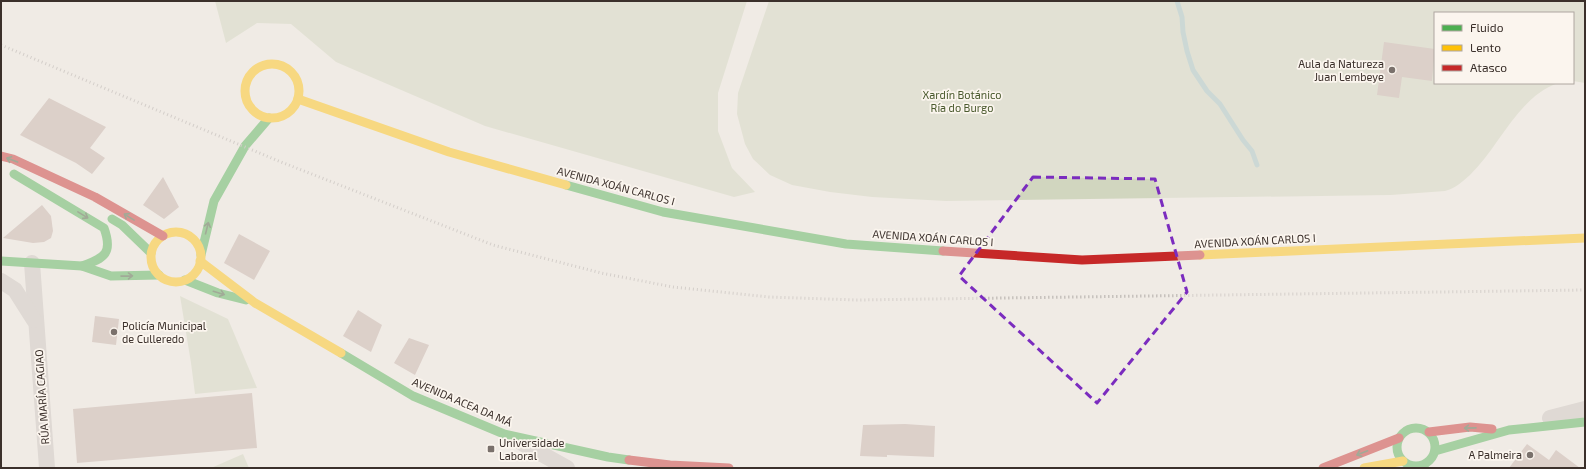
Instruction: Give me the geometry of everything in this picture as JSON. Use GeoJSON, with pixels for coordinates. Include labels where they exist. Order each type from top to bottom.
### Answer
{"type":"FeatureCollection","features":[{"type":"Feature","properties":{"kind":"street"},"geometry":{"type":"LineString","coordinates":[[279,64],[287,68],[293,74],[298,86],[298,99],[294,107],[287,114],[269,118],[249,111],[244,92],[245,84],[248,76],[262,65],[279,64]]}},
{"type":"Feature","properties":{"kind":"street","name":"AVENIDA XOÁN CARLOS I"},"geometry":{"type":"LineString","coordinates":[[298,99],[449,152],[663,212],[846,244],[1082,260],[1585,238]]}},
{"type":"Feature","properties":{"kind":"street"},"geometry":{"type":"LineString","coordinates":[[105,215],[122,225],[149,259],[159,275],[171,281],[185,280],[195,272],[200,258],[214,201],[245,146],[269,118]]}},
{"type":"Feature","properties":{"kind":"street"},"geometry":{"type":"LineString","coordinates":[[245,146],[247,130]]}},
{"type":"Feature","properties":{"kind":"street"},"geometry":{"type":"LineString","coordinates":[[1,156],[13,159],[95,197],[163,236]]}},
{"type":"Feature","properties":{"kind":"street"},"geometry":{"type":"LineString","coordinates":[[82,266],[102,258],[108,252],[109,239],[104,228],[8,170],[85,205]]}},
{"type":"Feature","properties":{"kind":"street"},"geometry":{"type":"LineString","coordinates":[[202,211],[214,201]]}},
{"type":"Feature","properties":{"kind":"street"},"geometry":{"type":"LineString","coordinates":[[149,259],[157,240],[171,232],[182,230],[194,240],[199,247],[200,258]]}},
{"type":"Feature","properties":{"kind":"street","name":"AVENIDA ACEA DA MÁ"},"geometry":{"type":"LineString","coordinates":[[200,258],[255,303],[413,396],[504,434],[606,463],[729,468]]}},
{"type":"Feature","properties":{"kind":"street"},"geometry":{"type":"LineString","coordinates":[[1,261],[82,266],[111,276],[159,275]]}},
{"type":"Feature","properties":{"kind":"street","name":"RÚA MARÍA CAGIAO"},"geometry":{"type":"LineString","coordinates":[[32,263],[47,468]]}},
{"type":"Feature","properties":{"kind":"street"},"geometry":{"type":"LineString","coordinates":[[96,270],[112,267]]}},
{"type":"Feature","properties":{"kind":"street","name":"AVENIDA ACEA DA MÁ"},"geometry":{"type":"LineString","coordinates":[[185,280],[218,293],[255,303]]}},
{"type":"Feature","properties":{"kind":"street","name":"RÚA MARÍA CAGIAO"},"geometry":{"type":"LineString","coordinates":[[1,281],[15,290],[23,300],[36,325]]}},
{"type":"Feature","properties":{"kind":"street"},"geometry":{"type":"LineString","coordinates":[[1399,438],[1397,450],[1402,461],[1412,467],[1422,465],[1509,430],[1585,409]]}},
{"type":"Feature","properties":{"kind":"street"},"geometry":{"type":"LineString","coordinates":[[1323,468],[1399,438],[1402,434],[1412,428],[1418,428],[1429,432],[1470,427],[1509,430],[1585,422]]}},
{"type":"Feature","properties":{"kind":"street"},"geometry":{"type":"LineString","coordinates":[[1429,432],[1435,441],[1433,460]]}},
{"type":"Feature","properties":{"kind":"street"},"geometry":{"type":"LineString","coordinates":[[504,434],[567,468]]}},
{"type":"Feature","properties":{"kind":"street"},"geometry":{"type":"LineString","coordinates":[[1364,468],[1402,461]]}},
{"type":"Feature","properties":{"kind":"highlighted area"},"geometry":{"type":"Polygon","coordinates":[[[1033,177],[1155,179],[1187,292],[1097,403],[959,276],[1033,177]]]}},
{"type":"Feature","properties":{"kind":"green space"},"geometry":{"type":"Polygon","coordinates":[[[215,1],[747,1],[718,93],[718,131],[732,168],[755,192],[734,197],[485,126],[336,62],[291,24],[257,23],[226,43],[215,1]]]}},
{"type":"Feature","properties":{"kind":"green space","name":"Xardín Botánico Ría do Burgo"},"geometry":{"type":"Polygon","coordinates":[[[769,1],[1585,1],[1585,83],[1574,81],[1574,12],[1434,12],[1434,84],[1556,84],[1544,90],[1532,99],[1510,123],[1481,163],[1470,175],[1456,186],[1445,191],[1391,195],[946,201],[872,197],[830,192],[792,185],[770,175],[753,159],[745,144],[737,114],[738,93],[769,1]]]}},
{"type":"Feature","properties":{"kind":"green space"},"geometry":{"type":"Polygon","coordinates":[[[180,296],[228,319],[257,388],[195,394],[180,296]]]}},
{"type":"Feature","properties":{"kind":"green space"},"geometry":{"type":"Polygon","coordinates":[[[243,454],[249,468],[211,468],[243,454]]]}},
{"type":"Feature","properties":{"kind":"building"},"geometry":{"type":"Polygon","coordinates":[[[1384,42],[1434,49],[1432,81],[1402,77],[1399,98],[1377,95],[1384,42]]]}},
{"type":"Feature","properties":{"kind":"building"},"geometry":{"type":"Polygon","coordinates":[[[49,98],[106,127],[90,148],[105,158],[92,174],[76,163],[20,135],[49,98]]]}},
{"type":"Feature","properties":{"kind":"building"},"geometry":{"type":"Polygon","coordinates":[[[163,177],[179,207],[164,219],[143,205],[163,177]]]}},
{"type":"Feature","properties":{"kind":"building"},"geometry":{"type":"Polygon","coordinates":[[[42,205],[51,216],[53,231],[51,238],[44,242],[33,243],[3,238],[42,205]]]}},
{"type":"Feature","properties":{"kind":"building"},"geometry":{"type":"Polygon","coordinates":[[[239,234],[270,251],[254,280],[224,263],[239,234]]]}},
{"type":"Feature","properties":{"kind":"building"},"geometry":{"type":"Polygon","coordinates":[[[358,310],[382,325],[371,352],[343,336],[358,310]]]}},
{"type":"Feature","properties":{"kind":"building"},"geometry":{"type":"Polygon","coordinates":[[[95,316],[119,319],[116,345],[92,342],[95,316]]]}},
{"type":"Feature","properties":{"kind":"building"},"geometry":{"type":"Polygon","coordinates":[[[409,338],[429,345],[415,375],[394,363],[409,338]]]}},
{"type":"Feature","properties":{"kind":"building"},"geometry":{"type":"Polygon","coordinates":[[[252,393],[257,448],[77,463],[73,409],[252,393]]]}},
{"type":"Feature","properties":{"kind":"building"},"geometry":{"type":"Polygon","coordinates":[[[905,424],[935,426],[934,457],[887,455],[887,457],[860,456],[863,425],[905,424]]]}},
{"type":"Feature","properties":{"kind":"building","name":"A Palmeira"},"geometry":{"type":"Polygon","coordinates":[[[1527,444],[1549,460],[1556,450],[1580,468],[1509,468],[1527,444]]]}},
{"type":"Feature","properties":{"kind":"waterway"},"geometry":{"type":"LineString","coordinates":[[1177,1],[1182,17],[1187,51],[1193,70],[1207,91],[1220,104],[1243,140],[1252,151],[1257,165]]}},
{"type":"Feature","properties":{"kind":"railway"},"geometry":{"type":"LineString","coordinates":[[1,45],[281,162],[493,245],[601,273],[673,287],[769,297],[857,300],[1585,290]]}},
{"type":"Feature","properties":{"kind":"traffic: fast"},"geometry":{"type":"LineString","coordinates":[[201,255],[214,201],[245,146],[269,118]]}},
{"type":"Feature","properties":{"kind":"traffic: fast"},"geometry":{"type":"LineString","coordinates":[[14,174],[104,228],[108,243],[105,253],[96,260],[82,266]]}},
{"type":"Feature","properties":{"kind":"traffic: fast"},"geometry":{"type":"LineString","coordinates":[[566,185],[663,212],[846,244],[943,251]]}},
{"type":"Feature","properties":{"kind":"traffic: fast"},"geometry":{"type":"LineString","coordinates":[[112,219],[122,225],[151,253]]}},
{"type":"Feature","properties":{"kind":"traffic: fast"},"geometry":{"type":"LineString","coordinates":[[1,261],[82,266],[111,276],[159,275]]}},
{"type":"Feature","properties":{"kind":"traffic: fast"},"geometry":{"type":"LineString","coordinates":[[185,280],[218,293],[246,300]]}},
{"type":"Feature","properties":{"kind":"traffic: fast"},"geometry":{"type":"LineString","coordinates":[[341,353],[413,396],[504,434],[608,457],[629,460]]}},
{"type":"Feature","properties":{"kind":"traffic: fast"},"geometry":{"type":"LineString","coordinates":[[1435,451],[1509,430],[1585,422]]}},
{"type":"Feature","properties":{"kind":"traffic: fast"},"geometry":{"type":"LineString","coordinates":[[1412,428],[1420,428],[1430,433],[1434,440],[1435,447],[1434,454],[1430,461],[1420,466],[1412,466],[1402,461],[1400,458],[1397,451],[1397,443],[1402,433],[1405,431],[1412,428]]}},
{"type":"Feature","properties":{"kind":"traffic: slow"},"geometry":{"type":"LineString","coordinates":[[267,64],[277,64],[287,68],[295,76],[299,86],[299,91],[299,96],[295,106],[287,114],[277,118],[267,118],[257,114],[249,106],[245,96],[245,86],[249,76],[257,68],[267,64]]}},
{"type":"Feature","properties":{"kind":"traffic: slow"},"geometry":{"type":"LineString","coordinates":[[298,99],[449,152],[566,185]]}},
{"type":"Feature","properties":{"kind":"traffic: slow"},"geometry":{"type":"LineString","coordinates":[[176,232],[185,234],[196,243],[201,257],[199,266],[190,277],[176,282],[167,280],[156,271],[151,257],[153,248],[162,237],[176,232]]}},
{"type":"Feature","properties":{"kind":"traffic: slow"},"geometry":{"type":"LineString","coordinates":[[1200,255],[1585,238]]}},
{"type":"Feature","properties":{"kind":"traffic: slow"},"geometry":{"type":"LineString","coordinates":[[200,261],[255,303],[341,353]]}},
{"type":"Feature","properties":{"kind":"traffic: slow"},"geometry":{"type":"LineString","coordinates":[[1364,468],[1403,461]]}},
{"type":"Feature","properties":{"kind":"traffic: jam"},"geometry":{"type":"LineString","coordinates":[[1,156],[13,159],[95,197],[163,236]]}},
{"type":"Feature","properties":{"kind":"traffic: jam"},"geometry":{"type":"LineString","coordinates":[[943,251],[1082,260],[1200,255]]}},
{"type":"Feature","properties":{"kind":"traffic: jam"},"geometry":{"type":"LineString","coordinates":[[1429,432],[1470,427],[1492,429]]}},
{"type":"Feature","properties":{"kind":"traffic: jam"},"geometry":{"type":"LineString","coordinates":[[1323,468],[1399,438]]}},
{"type":"Feature","properties":{"kind":"traffic: jam"},"geometry":{"type":"LineString","coordinates":[[629,460],[670,465],[729,468]]}},
{"type":"Feature","properties":{"kind":"place","name":"Aula da Natureza Juan Lembeye"},"geometry":{"type":"Point","coordinates":[1392,70]}},
{"type":"Feature","properties":{"kind":"place","name":"Policía Municipal de Culleredo"},"geometry":{"type":"Point","coordinates":[114,332]}},
{"type":"Feature","properties":{"kind":"place","name":"Universidade Laboral"},"geometry":{"type":"Point","coordinates":[491,449]}},
{"type":"Feature","properties":{"kind":"place","name":"A Palmeira"},"geometry":{"type":"Point","coordinates":[1530,455]}}]}
